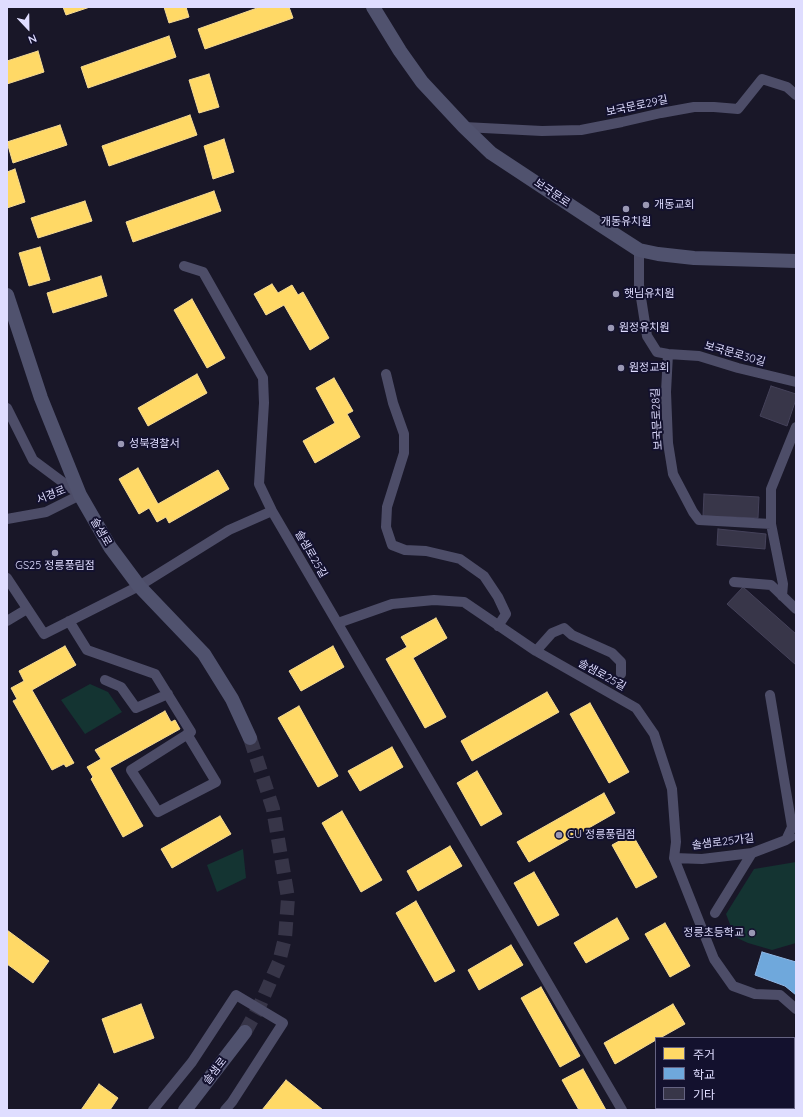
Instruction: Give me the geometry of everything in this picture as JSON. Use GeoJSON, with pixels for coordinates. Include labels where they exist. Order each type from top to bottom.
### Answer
{"type":"FeatureCollection","features":[{"type":"Feature","properties":{"kind":"main road","name":"보국문로"},"geometry":{"type":"LineString","coordinates":[[373,7],[400,51],[422,82],[464,127],[491,153],[639,250],[658,254],[694,258],[796,261]]}},
{"type":"Feature","properties":{"kind":"main road","name":"솔샘로"},"geometry":{"type":"LineString","coordinates":[[7,295],[41,398],[80,495],[110,547],[139,586],[204,654],[232,699],[250,738]]}},
{"type":"Feature","properties":{"kind":"main road","name":"솔샘로"},"geometry":{"type":"LineString","coordinates":[[184,1110],[245,1032]]}},
{"type":"Feature","properties":{"kind":"street","name":"보국문로29길"},"geometry":{"type":"LineString","coordinates":[[464,127],[542,131],[581,130],[694,107],[738,109],[762,79],[787,87],[796,96]]}},
{"type":"Feature","properties":{"kind":"street"},"geometry":{"type":"LineString","coordinates":[[639,250],[639,285],[647,336],[657,352],[668,354]]}},
{"type":"Feature","properties":{"kind":"street","name":"솔샘로25길"},"geometry":{"type":"LineString","coordinates":[[184,266],[203,272],[263,378],[264,403],[259,484],[272,511],[338,624],[392,604],[434,600],[464,602],[536,651],[636,708],[654,734],[672,789],[676,842],[674,858],[714,959],[733,986],[755,994],[780,994],[796,1009]]}},
{"type":"Feature","properties":{"kind":"street","name":"보국문로30길"},"geometry":{"type":"LineString","coordinates":[[668,354],[699,356],[738,368],[796,382]]}},
{"type":"Feature","properties":{"kind":"street","name":"보국문로28길"},"geometry":{"type":"LineString","coordinates":[[668,354],[666,392],[668,443],[673,474],[693,512],[698,520],[771,524]]}},
{"type":"Feature","properties":{"kind":"street"},"geometry":{"type":"LineString","coordinates":[[386,374],[392,403],[404,434],[404,453],[387,507],[386,527],[392,544],[405,550],[426,551],[460,559],[484,576],[506,614],[498,626]]}},
{"type":"Feature","properties":{"kind":"street"},"geometry":{"type":"LineString","coordinates":[[7,408],[33,460],[80,495]]}},
{"type":"Feature","properties":{"kind":"street"},"geometry":{"type":"LineString","coordinates":[[782,596],[783,584],[771,524],[771,489],[796,427]]}},
{"type":"Feature","properties":{"kind":"street","name":"서경로"},"geometry":{"type":"LineString","coordinates":[[7,519],[46,512],[80,495]]}},
{"type":"Feature","properties":{"kind":"street"},"geometry":{"type":"LineString","coordinates":[[7,578],[44,634],[139,586],[229,530],[272,511]]}},
{"type":"Feature","properties":{"kind":"street"},"geometry":{"type":"LineString","coordinates":[[734,582],[771,585],[796,609]]}},
{"type":"Feature","properties":{"kind":"street"},"geometry":{"type":"LineString","coordinates":[[7,621],[27,609]]}},
{"type":"Feature","properties":{"kind":"street"},"geometry":{"type":"LineString","coordinates":[[69,621],[87,650],[155,674],[191,732],[187,734],[131,770],[158,812],[216,782],[187,734]]}},
{"type":"Feature","properties":{"kind":"street"},"geometry":{"type":"LineString","coordinates":[[338,624],[622,1110]]}},
{"type":"Feature","properties":{"kind":"street"},"geometry":{"type":"LineString","coordinates":[[536,651],[552,633],[564,628],[572,635],[612,653],[621,662],[621,674]]}},
{"type":"Feature","properties":{"kind":"street"},"geometry":{"type":"LineString","coordinates":[[105,680],[121,687],[136,708],[168,694]]}},
{"type":"Feature","properties":{"kind":"street"},"geometry":{"type":"LineString","coordinates":[[770,695],[792,827],[786,840]]}},
{"type":"Feature","properties":{"kind":"street","name":"솔샘로25가길"},"geometry":{"type":"LineString","coordinates":[[674,858],[702,859],[752,852],[786,840],[796,834]]}},
{"type":"Feature","properties":{"kind":"street"},"geometry":{"type":"LineString","coordinates":[[715,913],[752,852]]}},
{"type":"Feature","properties":{"kind":"street"},"geometry":{"type":"LineString","coordinates":[[153,1110],[192,1062],[236,995],[283,1023],[232,1102],[225,1110]]}},
{"type":"Feature","properties":{"kind":"green space"},"geometry":{"type":"Polygon","coordinates":[[[90,684],[108,692],[122,712],[85,734],[61,700],[90,684]]]}},
{"type":"Feature","properties":{"kind":"green space"},"geometry":{"type":"Polygon","coordinates":[[[243,849],[246,878],[217,892],[207,865],[243,849]]]}},
{"type":"Feature","properties":{"kind":"green space"},"geometry":{"type":"Polygon","coordinates":[[[796,862],[796,943],[772,950],[748,943],[735,937],[726,914],[754,869],[796,862]]]}},
{"type":"Feature","properties":{"kind":"building: 주거"},"geometry":{"type":"Polygon","coordinates":[[[63,7],[90,7],[66,15],[63,7]]]}},
{"type":"Feature","properties":{"kind":"building: 주거"},"geometry":{"type":"Polygon","coordinates":[[[164,7],[186,7],[189,17],[169,23],[164,7]]]}},
{"type":"Feature","properties":{"kind":"building: 주거"},"geometry":{"type":"Polygon","coordinates":[[[260,7],[289,7],[293,18],[205,49],[198,29],[260,7]]]}},
{"type":"Feature","properties":{"kind":"building: 주거"},"geometry":{"type":"Polygon","coordinates":[[[169,36],[176,57],[88,88],[81,67],[169,36]]]}},
{"type":"Feature","properties":{"kind":"building: 주거"},"geometry":{"type":"Polygon","coordinates":[[[38,51],[44,72],[7,84],[7,61],[38,51]]]}},
{"type":"Feature","properties":{"kind":"building: 주거"},"geometry":{"type":"Polygon","coordinates":[[[209,74],[219,107],[199,113],[189,80],[209,74]]]}},
{"type":"Feature","properties":{"kind":"building: 주거"},"geometry":{"type":"Polygon","coordinates":[[[190,115],[197,135],[109,166],[102,146],[190,115]]]}},
{"type":"Feature","properties":{"kind":"building: 주거"},"geometry":{"type":"Polygon","coordinates":[[[60,125],[67,145],[13,163],[7,142],[60,125]]]}},
{"type":"Feature","properties":{"kind":"building: 주거"},"geometry":{"type":"Polygon","coordinates":[[[224,139],[234,172],[213,179],[204,146],[224,139]]]}},
{"type":"Feature","properties":{"kind":"building: 주거"},"geometry":{"type":"Polygon","coordinates":[[[15,169],[25,202],[7,208],[7,172],[15,169]]]}},
{"type":"Feature","properties":{"kind":"building: 주거"},"geometry":{"type":"Polygon","coordinates":[[[214,191],[221,211],[133,242],[126,222],[214,191]]]}},
{"type":"Feature","properties":{"kind":"building: 주거"},"geometry":{"type":"Polygon","coordinates":[[[85,201],[92,221],[38,238],[31,218],[85,201]]]}},
{"type":"Feature","properties":{"kind":"building: 주거"},"geometry":{"type":"Polygon","coordinates":[[[40,247],[50,280],[29,286],[19,253],[40,247]]]}},
{"type":"Feature","properties":{"kind":"building: 주거"},"geometry":{"type":"Polygon","coordinates":[[[101,276],[107,296],[53,313],[47,293],[101,276]]]}},
{"type":"Feature","properties":{"kind":"building: 주거"},"geometry":{"type":"Polygon","coordinates":[[[272,284],[278,293],[292,285],[298,295],[303,292],[329,338],[310,350],[284,305],[266,315],[254,294],[272,284]]]}},
{"type":"Feature","properties":{"kind":"building: 주거"},"geometry":{"type":"Polygon","coordinates":[[[192,299],[225,358],[207,368],[174,310],[192,299]]]}},
{"type":"Feature","properties":{"kind":"building: 주거"},"geometry":{"type":"Polygon","coordinates":[[[197,374],[207,393],[148,426],[138,408],[197,374]]]}},
{"type":"Feature","properties":{"kind":"building: 주거"},"geometry":{"type":"Polygon","coordinates":[[[334,378],[353,411],[347,414],[360,437],[315,463],[303,441],[335,423],[316,388],[334,378]]]}},
{"type":"Feature","properties":{"kind":"building: 주거"},"geometry":{"type":"Polygon","coordinates":[[[138,468],[158,504],[218,470],[229,489],[169,523],[166,517],[157,522],[149,508],[139,514],[119,479],[138,468]]]}},
{"type":"Feature","properties":{"kind":"building: 주거"},"geometry":{"type":"Polygon","coordinates":[[[436,618],[447,638],[413,658],[446,717],[425,728],[386,659],[407,647],[401,637],[436,618]]]}},
{"type":"Feature","properties":{"kind":"building: 주거"},"geometry":{"type":"Polygon","coordinates":[[[65,646],[76,665],[32,690],[74,763],[66,767],[64,764],[52,770],[13,701],[17,699],[11,688],[24,681],[19,671],[65,646]]]}},
{"type":"Feature","properties":{"kind":"building: 주거"},"geometry":{"type":"Polygon","coordinates":[[[333,646],[344,667],[301,691],[289,671],[333,646]]]}},
{"type":"Feature","properties":{"kind":"building: 주거"},"geometry":{"type":"Polygon","coordinates":[[[547,692],[559,712],[472,761],[461,741],[547,692]]]}},
{"type":"Feature","properties":{"kind":"building: 주거"},"geometry":{"type":"Polygon","coordinates":[[[590,703],[629,772],[609,783],[570,714],[590,703]]]}},
{"type":"Feature","properties":{"kind":"building: 주거"},"geometry":{"type":"Polygon","coordinates":[[[299,706],[338,776],[318,787],[278,718],[299,706]]]}},
{"type":"Feature","properties":{"kind":"building: 주거"},"geometry":{"type":"Polygon","coordinates":[[[165,711],[171,722],[175,720],[180,729],[110,768],[143,826],[123,837],[91,779],[93,777],[87,767],[101,759],[95,750],[165,711]]]}},
{"type":"Feature","properties":{"kind":"building: 주거"},"geometry":{"type":"Polygon","coordinates":[[[392,747],[403,767],[360,791],[348,771],[392,747]]]}},
{"type":"Feature","properties":{"kind":"building: 주거"},"geometry":{"type":"Polygon","coordinates":[[[477,771],[502,814],[481,826],[457,783],[477,771]]]}},
{"type":"Feature","properties":{"kind":"building: 주거"},"geometry":{"type":"Polygon","coordinates":[[[604,793],[615,813],[529,862],[517,842],[604,793]]]}},
{"type":"Feature","properties":{"kind":"building: 주거"},"geometry":{"type":"Polygon","coordinates":[[[342,811],[382,880],[361,892],[322,823],[342,811]]]}},
{"type":"Feature","properties":{"kind":"building: 주거"},"geometry":{"type":"Polygon","coordinates":[[[220,816],[231,834],[172,868],[161,849],[220,816]]]}},
{"type":"Feature","properties":{"kind":"building: 주거"},"geometry":{"type":"Polygon","coordinates":[[[632,834],[657,877],[636,888],[612,845],[632,834]]]}},
{"type":"Feature","properties":{"kind":"building: 주거"},"geometry":{"type":"Polygon","coordinates":[[[450,846],[462,866],[418,891],[407,871],[450,846]]]}},
{"type":"Feature","properties":{"kind":"building: 주거"},"geometry":{"type":"Polygon","coordinates":[[[534,872],[559,915],[538,926],[514,883],[534,872]]]}},
{"type":"Feature","properties":{"kind":"building: 주거"},"geometry":{"type":"Polygon","coordinates":[[[416,901],[455,971],[435,982],[396,913],[416,901]]]}},
{"type":"Feature","properties":{"kind":"building: 주거"},"geometry":{"type":"Polygon","coordinates":[[[617,918],[629,939],[586,963],[574,943],[617,918]]]}},
{"type":"Feature","properties":{"kind":"building: 주거"},"geometry":{"type":"Polygon","coordinates":[[[665,923],[690,966],[670,977],[645,934],[665,923]]]}},
{"type":"Feature","properties":{"kind":"building: 주거"},"geometry":{"type":"Polygon","coordinates":[[[7,930],[49,961],[33,983],[7,964],[7,930]]]}},
{"type":"Feature","properties":{"kind":"building: 주거"},"geometry":{"type":"Polygon","coordinates":[[[511,945],[523,965],[479,990],[468,970],[511,945]]]}},
{"type":"Feature","properties":{"kind":"building: 주거"},"geometry":{"type":"Polygon","coordinates":[[[541,987],[580,1056],[560,1067],[521,998],[541,987]]]}},
{"type":"Feature","properties":{"kind":"building: 주거"},"geometry":{"type":"Polygon","coordinates":[[[141,1004],[154,1038],[114,1053],[102,1019],[141,1004]]]}},
{"type":"Feature","properties":{"kind":"building: 주거"},"geometry":{"type":"Polygon","coordinates":[[[673,1004],[685,1024],[662,1037],[655,1037],[655,1041],[615,1064],[604,1043],[673,1004]]]}},
{"type":"Feature","properties":{"kind":"building: 주거"},"geometry":{"type":"Polygon","coordinates":[[[583,1069],[606,1110],[579,1110],[562,1080],[583,1069]]]}},
{"type":"Feature","properties":{"kind":"building: 주거"},"geometry":{"type":"Polygon","coordinates":[[[286,1080],[323,1110],[262,1110],[286,1080]]]}},
{"type":"Feature","properties":{"kind":"building: 주거"},"geometry":{"type":"Polygon","coordinates":[[[99,1084],[118,1098],[110,1110],[81,1110],[99,1084]]]}},
{"type":"Feature","properties":{"kind":"building: 주거"},"geometry":{"type":"Polygon","coordinates":[[[716,1109],[717,1110],[673,1110],[716,1109]]]}},
{"type":"Feature","properties":{"kind":"building: 학교"},"geometry":{"type":"Polygon","coordinates":[[[762,952],[796,962],[796,995],[785,986],[755,975],[762,952]]]}},
{"type":"Feature","properties":{"kind":"building: 기타"},"geometry":{"type":"Polygon","coordinates":[[[771,386],[796,394],[796,399],[787,426],[760,416],[771,386]]]}},
{"type":"Feature","properties":{"kind":"building: 기타"},"geometry":{"type":"Polygon","coordinates":[[[704,494],[759,497],[758,518],[703,516],[704,494]]]}},
{"type":"Feature","properties":{"kind":"building: 기타"},"geometry":{"type":"Polygon","coordinates":[[[718,529],[766,534],[765,549],[717,545],[718,529]]]}},
{"type":"Feature","properties":{"kind":"building: 기타"},"geometry":{"type":"Polygon","coordinates":[[[743,587],[796,634],[796,665],[727,604],[743,587]]]}},
{"type":"Feature","properties":{"kind":"tunnel"},"geometry":{"type":"LineString","coordinates":[[245,1032],[259,1007],[279,962],[285,938],[288,898],[273,809],[250,738]]}},
{"type":"Feature","properties":{"kind":"place","name":"개동교회"},"geometry":{"type":"Point","coordinates":[646,205]}},
{"type":"Feature","properties":{"kind":"place","name":"개동유치원"},"geometry":{"type":"Point","coordinates":[626,209]}},
{"type":"Feature","properties":{"kind":"place","name":"햇님유치원"},"geometry":{"type":"Point","coordinates":[616,294]}},
{"type":"Feature","properties":{"kind":"place","name":"원정유치원"},"geometry":{"type":"Point","coordinates":[611,328]}},
{"type":"Feature","properties":{"kind":"place","name":"원정교회"},"geometry":{"type":"Point","coordinates":[621,368]}},
{"type":"Feature","properties":{"kind":"place","name":"성북경찰서"},"geometry":{"type":"Point","coordinates":[121,444]}},
{"type":"Feature","properties":{"kind":"place","name":"GS25 정릉풍림점"},"geometry":{"type":"Point","coordinates":[55,553]}},
{"type":"Feature","properties":{"kind":"place","name":"CU 정릉풍림점"},"geometry":{"type":"Point","coordinates":[559,835]}},
{"type":"Feature","properties":{"kind":"place","name":"정릉초등학교"},"geometry":{"type":"Point","coordinates":[752,933]}}]}
